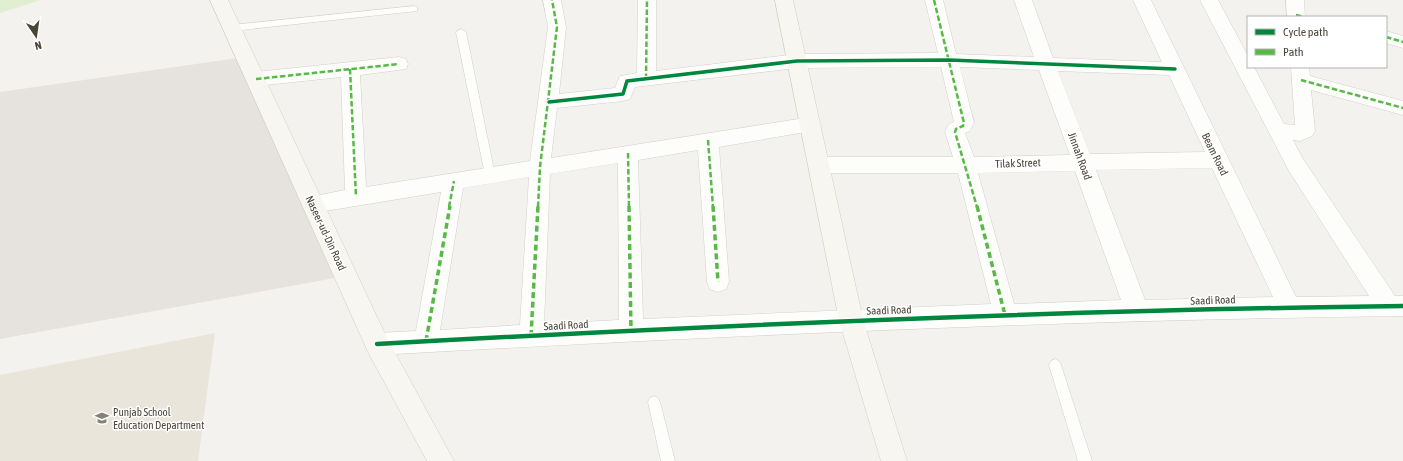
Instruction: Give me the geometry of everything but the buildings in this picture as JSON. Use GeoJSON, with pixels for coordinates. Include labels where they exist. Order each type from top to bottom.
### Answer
{"type":"FeatureCollection","features":[{"type":"Feature","properties":{"kind":"main road","name":"Naseer-ud-Din Road"},"geometry":{"type":"LineString","coordinates":[[219,0],[377,344],[441,461]]}},
{"type":"Feature","properties":{"kind":"main road"},"geometry":{"type":"LineString","coordinates":[[784,0],[850,320],[894,461]]}},
{"type":"Feature","properties":{"kind":"street"},"geometry":{"type":"LineString","coordinates":[[531,336],[540,167],[557,27],[552,0]]}},
{"type":"Feature","properties":{"kind":"street"},"geometry":{"type":"LineString","coordinates":[[646,78],[647,0]]}},
{"type":"Feature","properties":{"kind":"street"},"geometry":{"type":"LineString","coordinates":[[934,0],[964,123],[963,126],[956,129],[956,132],[1005,315]]}},
{"type":"Feature","properties":{"kind":"street","name":"Jinnah Road"},"geometry":{"type":"LineString","coordinates":[[1023,0],[1137,311]]}},
{"type":"Feature","properties":{"kind":"street","name":"Beam Road"},"geometry":{"type":"LineString","coordinates":[[1142,0],[1217,160],[1289,307]]}},
{"type":"Feature","properties":{"kind":"street"},"geometry":{"type":"LineString","coordinates":[[1209,0],[1296,165],[1396,306]]}},
{"type":"Feature","properties":{"kind":"street"},"geometry":{"type":"LineString","coordinates":[[1387,37],[1403,42]]}},
{"type":"Feature","properties":{"kind":"street"},"geometry":{"type":"LineString","coordinates":[[548,102],[623,94],[627,81],[797,61],[949,60],[1174,69]]}},
{"type":"Feature","properties":{"kind":"street"},"geometry":{"type":"LineString","coordinates":[[256,79],[399,64]]}},
{"type":"Feature","properties":{"kind":"street"},"geometry":{"type":"LineString","coordinates":[[350,69],[356,197]]}},
{"type":"Feature","properties":{"kind":"street"},"geometry":{"type":"LineString","coordinates":[[1278,131],[1300,133],[1305,131],[1301,74],[1403,108]]}},
{"type":"Feature","properties":{"kind":"street"},"geometry":{"type":"LineString","coordinates":[[313,204],[810,124]]}},
{"type":"Feature","properties":{"kind":"street"},"geometry":{"type":"LineString","coordinates":[[708,140],[718,282]]}},
{"type":"Feature","properties":{"kind":"street"},"geometry":{"type":"LineString","coordinates":[[628,153],[631,331]]}},
{"type":"Feature","properties":{"kind":"street","name":"Tilak Street"},"geometry":{"type":"LineString","coordinates":[[819,165],[966,165],[1217,160]]}},
{"type":"Feature","properties":{"kind":"street"},"geometry":{"type":"LineString","coordinates":[[426,341],[454,181]]}},
{"type":"Feature","properties":{"kind":"street","name":"Saadi Road"},"geometry":{"type":"LineString","coordinates":[[377,344],[850,320],[1289,307],[1396,306]]}},
{"type":"Feature","properties":{"kind":"lane"},"geometry":{"type":"LineString","coordinates":[[232,28],[414,9]]}},
{"type":"Feature","properties":{"kind":"lane"},"geometry":{"type":"LineString","coordinates":[[460,32],[490,175]]}},
{"type":"Feature","properties":{"kind":"lane"},"geometry":{"type":"LineString","coordinates":[[1055,365],[1085,461]]}},
{"type":"Feature","properties":{"kind":"lane"},"geometry":{"type":"LineString","coordinates":[[654,402],[668,461]]}},
{"type":"Feature","properties":{"kind":"shaded area"},"geometry":{"type":"Polygon","coordinates":[[[245,57],[346,276],[0,339],[0,92],[245,57]]]}},
{"type":"Feature","properties":{"kind":"shaded area","name":"Punjab School Education Department"},"geometry":{"type":"Polygon","coordinates":[[[215,333],[198,461],[0,461],[0,375],[215,333]]]}},
{"type":"Feature","properties":{"kind":"green space"},"geometry":{"type":"Polygon","coordinates":[[[0,0],[41,0],[0,13],[0,0]]]}},
{"type":"Feature","properties":{"kind":"marked path"},"geometry":{"type":"LineString","coordinates":[[531,336],[540,167],[557,27],[552,0]]}},
{"type":"Feature","properties":{"kind":"marked path"},"geometry":{"type":"LineString","coordinates":[[646,79],[647,0]]}},
{"type":"Feature","properties":{"kind":"marked path"},"geometry":{"type":"LineString","coordinates":[[934,0],[964,123],[963,126],[956,129],[955,132],[966,165],[1005,315]]}},
{"type":"Feature","properties":{"kind":"marked path"},"geometry":{"type":"LineString","coordinates":[[1296,15],[1300,16]]}},
{"type":"Feature","properties":{"kind":"marked path"},"geometry":{"type":"LineString","coordinates":[[1387,37],[1403,42]]}},
{"type":"Feature","properties":{"kind":"marked path"},"geometry":{"type":"LineString","coordinates":[[256,79],[399,64]]}},
{"type":"Feature","properties":{"kind":"marked path"},"geometry":{"type":"LineString","coordinates":[[350,69],[356,197]]}},
{"type":"Feature","properties":{"kind":"marked path"},"geometry":{"type":"LineString","coordinates":[[1301,80],[1403,108]]}},
{"type":"Feature","properties":{"kind":"marked path"},"geometry":{"type":"LineString","coordinates":[[708,140],[718,282]]}},
{"type":"Feature","properties":{"kind":"marked path"},"geometry":{"type":"LineString","coordinates":[[628,153],[631,331]]}},
{"type":"Feature","properties":{"kind":"marked path"},"geometry":{"type":"LineString","coordinates":[[426,341],[454,181]]}},
{"type":"Feature","properties":{"kind":"cycle path"},"geometry":{"type":"LineString","coordinates":[[549,102],[623,94],[627,81],[797,61],[949,60],[1175,69]]}},
{"type":"Feature","properties":{"kind":"cycle path"},"geometry":{"type":"LineString","coordinates":[[377,344],[762,324],[1018,314],[1275,307],[1403,306]]}},
{"type":"Feature","properties":{"kind":"place","name":"Punjab School Education Department"},"geometry":{"type":"Point","coordinates":[102,418]}}]}
